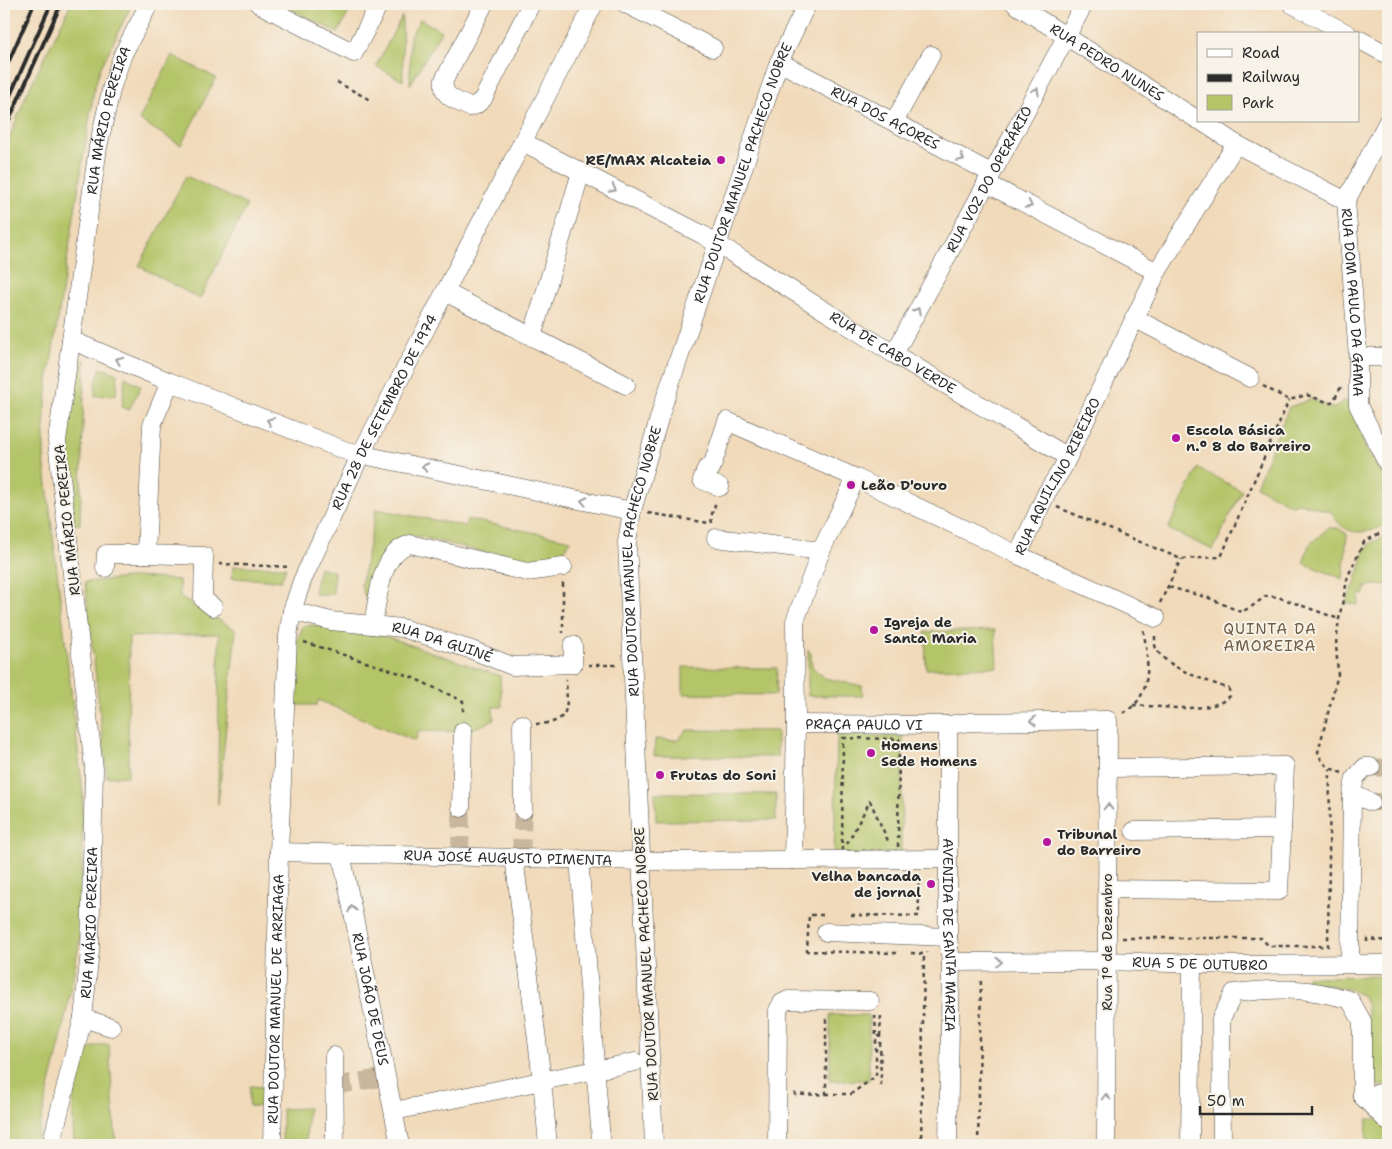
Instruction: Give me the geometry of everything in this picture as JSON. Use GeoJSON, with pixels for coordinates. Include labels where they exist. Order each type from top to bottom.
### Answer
{"type":"FeatureCollection","features":[{"type":"Feature","properties":{"kind":"street","name":"RUA MÁRIO PEREIRA"},"geometry":{"type":"LineString","coordinates":[[112,1027],[83,1018],[90,951],[95,794],[90,717],[57,441],[98,146],[112,86],[122,54],[149,4]]}},
{"type":"Feature","properties":{"kind":"street"},"geometry":{"type":"LineString","coordinates":[[258,4],[354,53],[379,4]]}},
{"type":"Feature","properties":{"kind":"street"},"geometry":{"type":"LineString","coordinates":[[484,4],[444,80],[443,88],[446,94],[469,107],[476,105],[483,99],[531,4]]}},
{"type":"Feature","properties":{"kind":"street","name":"RUA 28 DE SETEMBRO DE 1974"},"geometry":{"type":"LineString","coordinates":[[278,852],[288,636],[292,611],[302,581],[361,454],[594,4]]}},
{"type":"Feature","properties":{"kind":"street"},"geometry":{"type":"LineString","coordinates":[[626,4],[713,48]]}},
{"type":"Feature","properties":{"kind":"street","name":"RUA DOUTOR MANUEL PACHECO NOBRE"},"geometry":{"type":"LineString","coordinates":[[654,1145],[631,665],[627,542],[632,511],[663,405],[779,62],[807,4]]}},
{"type":"Feature","properties":{"kind":"street","name":"RUA PEDRO NUNES"},"geometry":{"type":"LineString","coordinates":[[1015,4],[1197,118]]}},
{"type":"Feature","properties":{"kind":"street","name":"RUA VOZ DO OPERÁRIO"},"geometry":{"type":"LineString","coordinates":[[894,354],[1084,4]]}},
{"type":"Feature","properties":{"kind":"street"},"geometry":{"type":"LineString","coordinates":[[1292,4],[1344,32]]}},
{"type":"Feature","properties":{"kind":"street"},"geometry":{"type":"LineString","coordinates":[[1360,40],[1388,55]]}},
{"type":"Feature","properties":{"kind":"street"},"geometry":{"type":"LineString","coordinates":[[894,122],[931,55]]}},
{"type":"Feature","properties":{"kind":"street","name":"RUA DOS AÇORES"},"geometry":{"type":"LineString","coordinates":[[779,62],[894,122],[988,178],[1157,272]]}},
{"type":"Feature","properties":{"kind":"street","name":"RUA DOM PAULO DA GAMA"},"geometry":{"type":"LineString","coordinates":[[1388,121],[1346,201],[1358,357],[1358,405],[1388,466]]}},
{"type":"Feature","properties":{"kind":"street","name":"RUA PEDRO NUNES"},"geometry":{"type":"LineString","coordinates":[[1203,122],[1236,144],[1346,201]]}},
{"type":"Feature","properties":{"kind":"street","name":"RUA DE CABO VERDE"},"geometry":{"type":"LineString","coordinates":[[523,142],[703,235],[894,354],[1062,454],[1066,460]]}},
{"type":"Feature","properties":{"kind":"street","name":"RUA AQUILINO RIBEIRO"},"geometry":{"type":"LineString","coordinates":[[720,487],[702,480],[706,468],[711,468],[727,421],[856,478],[1018,555],[1157,272],[1236,144]]}},
{"type":"Feature","properties":{"kind":"street"},"geometry":{"type":"LineString","coordinates":[[532,336],[581,172]]}},
{"type":"Feature","properties":{"kind":"street"},"geometry":{"type":"LineString","coordinates":[[445,292],[626,385]]}},
{"type":"Feature","properties":{"kind":"street"},"geometry":{"type":"LineString","coordinates":[[1134,318],[1250,378]]}},
{"type":"Feature","properties":{"kind":"street"},"geometry":{"type":"LineString","coordinates":[[70,340],[170,382],[344,450],[632,511]]}},
{"type":"Feature","properties":{"kind":"street"},"geometry":{"type":"LineString","coordinates":[[1358,357],[1388,357]]}},
{"type":"Feature","properties":{"kind":"street"},"geometry":{"type":"LineString","coordinates":[[146,554],[152,424],[170,382]]}},
{"type":"Feature","properties":{"kind":"street"},"geometry":{"type":"LineString","coordinates":[[796,724],[795,621],[821,552],[856,478]]}},
{"type":"Feature","properties":{"kind":"street"},"geometry":{"type":"LineString","coordinates":[[714,531],[821,552]]}},
{"type":"Feature","properties":{"kind":"street"},"geometry":{"type":"LineString","coordinates":[[373,625],[381,584],[389,560],[401,547],[410,544],[527,572],[562,567]]}},
{"type":"Feature","properties":{"kind":"street"},"geometry":{"type":"LineString","coordinates":[[105,568],[106,554],[204,556],[203,599],[213,607]]}},
{"type":"Feature","properties":{"kind":"street"},"geometry":{"type":"LineString","coordinates":[[1018,555],[1156,618]]}},
{"type":"Feature","properties":{"kind":"street","name":"RUA DA GUINÉ"},"geometry":{"type":"LineString","coordinates":[[292,611],[331,621],[402,628],[472,650],[512,666],[570,665]]}},
{"type":"Feature","properties":{"kind":"street"},"geometry":{"type":"LineString","coordinates":[[570,665],[573,645]]}},
{"type":"Feature","properties":{"kind":"street"},"geometry":{"type":"LineString","coordinates":[[948,725],[971,722],[1108,720]]}},
{"type":"Feature","properties":{"kind":"street","name":"Rua 1º de Dezembro"},"geometry":{"type":"LineString","coordinates":[[1106,1145],[1108,720]]}},
{"type":"Feature","properties":{"kind":"street"},"geometry":{"type":"LineString","coordinates":[[522,724],[523,810]]}},
{"type":"Feature","properties":{"kind":"street","name":"PRAÇA PAULO VI"},"geometry":{"type":"LineString","coordinates":[[793,860],[796,724],[948,725]]}},
{"type":"Feature","properties":{"kind":"street","name":"AVENIDA DE SANTA MARIA"},"geometry":{"type":"LineString","coordinates":[[948,725],[947,859],[948,937],[951,962],[948,1145]]}},
{"type":"Feature","properties":{"kind":"street"},"geometry":{"type":"LineString","coordinates":[[461,808],[463,731]]}},
{"type":"Feature","properties":{"kind":"street"},"geometry":{"type":"LineString","coordinates":[[1107,889],[1279,891],[1285,766],[1109,768]]}},
{"type":"Feature","properties":{"kind":"street"},"geometry":{"type":"LineString","coordinates":[[1350,963],[1353,786],[1365,767],[1371,767]]}},
{"type":"Feature","properties":{"kind":"street"},"geometry":{"type":"LineString","coordinates":[[1353,786],[1371,802]]}},
{"type":"Feature","properties":{"kind":"street"},"geometry":{"type":"LineString","coordinates":[[1134,832],[1282,829]]}},
{"type":"Feature","properties":{"kind":"street","name":"RUA JOSÉ AUGUSTO PIMENTA"},"geometry":{"type":"LineString","coordinates":[[278,852],[341,852],[641,861],[947,859]]}},
{"type":"Feature","properties":{"kind":"street","name":"RUA DOUTOR MANUEL DE ARRIAGA"},"geometry":{"type":"LineString","coordinates":[[272,1145],[278,852]]}},
{"type":"Feature","properties":{"kind":"street","name":"RUA JOÃO DE DEUS"},"geometry":{"type":"LineString","coordinates":[[341,852],[400,1145]]}},
{"type":"Feature","properties":{"kind":"street"},"geometry":{"type":"LineString","coordinates":[[514,857],[542,1080],[548,1145]]}},
{"type":"Feature","properties":{"kind":"street"},"geometry":{"type":"LineString","coordinates":[[578,860],[601,1140]]}},
{"type":"Feature","properties":{"kind":"street"},"geometry":{"type":"LineString","coordinates":[[826,932],[948,937]]}},
{"type":"Feature","properties":{"kind":"street","name":"RUA 5 DE OUTUBRO"},"geometry":{"type":"LineString","coordinates":[[951,962],[1106,961],[1235,965],[1388,964]]}},
{"type":"Feature","properties":{"kind":"street"},"geometry":{"type":"LineString","coordinates":[[1190,1145],[1192,963]]}},
{"type":"Feature","properties":{"kind":"street"},"geometry":{"type":"LineString","coordinates":[[1222,1145],[1221,1019],[1234,993],[1235,965]]}},
{"type":"Feature","properties":{"kind":"street"},"geometry":{"type":"LineString","coordinates":[[1234,993],[1271,989],[1307,989],[1350,1000],[1362,1020],[1362,1096],[1388,1122]]}},
{"type":"Feature","properties":{"kind":"street"},"geometry":{"type":"LineString","coordinates":[[778,1145],[778,1010],[782,1003],[788,1000],[874,1008]]}},
{"type":"Feature","properties":{"kind":"street"},"geometry":{"type":"LineString","coordinates":[[51,1145],[83,1018]]}},
{"type":"Feature","properties":{"kind":"street"},"geometry":{"type":"LineString","coordinates":[[334,1056],[335,1145]]}},
{"type":"Feature","properties":{"kind":"street"},"geometry":{"type":"LineString","coordinates":[[394,1110],[636,1062]]}},
{"type":"Feature","properties":{"kind":"street"},"geometry":{"type":"LineString","coordinates":[[1362,1096],[1388,1092]]}},
{"type":"Feature","properties":{"kind":"path"},"geometry":{"type":"LineString","coordinates":[[337,82],[372,101]]}},
{"type":"Feature","properties":{"kind":"path"},"geometry":{"type":"LineString","coordinates":[[1250,378],[1289,400],[1307,395],[1330,403],[1334,400],[1344,383],[1358,380]]}},
{"type":"Feature","properties":{"kind":"path"},"geometry":{"type":"LineString","coordinates":[[1043,501],[1181,559],[1221,557],[1289,400]]}},
{"type":"Feature","properties":{"kind":"path"},"geometry":{"type":"LineString","coordinates":[[632,511],[714,531]]}},
{"type":"Feature","properties":{"kind":"path"},"geometry":{"type":"LineString","coordinates":[[1353,786],[1320,761],[1318,752],[1338,674],[1336,644],[1348,576],[1364,542],[1388,529]]}},
{"type":"Feature","properties":{"kind":"path"},"geometry":{"type":"LineString","coordinates":[[1133,705],[1201,707],[1224,702],[1230,696],[1229,690],[1175,667],[1163,658],[1155,646],[1157,609],[1181,559]]}},
{"type":"Feature","properties":{"kind":"path"},"geometry":{"type":"LineString","coordinates":[[205,565],[290,566],[288,575],[302,581]]}},
{"type":"Feature","properties":{"kind":"path"},"geometry":{"type":"LineString","coordinates":[[562,567],[563,633],[573,645]]}},
{"type":"Feature","properties":{"kind":"path"},"geometry":{"type":"LineString","coordinates":[[1169,587],[1209,598],[1241,612],[1266,596],[1278,597],[1339,619]]}},
{"type":"Feature","properties":{"kind":"path"},"geometry":{"type":"LineString","coordinates":[[1108,720],[1128,710],[1133,705],[1141,696],[1147,681],[1148,655],[1139,611]]}},
{"type":"Feature","properties":{"kind":"path"},"geometry":{"type":"LineString","coordinates":[[288,636],[409,676],[463,701],[463,731]]}},
{"type":"Feature","properties":{"kind":"path"},"geometry":{"type":"LineString","coordinates":[[522,724],[553,724],[563,716],[567,706],[570,665],[631,665]]}},
{"type":"Feature","properties":{"kind":"path"},"geometry":{"type":"LineString","coordinates":[[843,738],[899,739],[898,852],[842,851],[843,738]]}},
{"type":"Feature","properties":{"kind":"path"},"geometry":{"type":"LineString","coordinates":[[1121,938],[1261,938],[1269,946],[1328,946],[1330,769]]}},
{"type":"Feature","properties":{"kind":"path"},"geometry":{"type":"LineString","coordinates":[[842,851],[870,801],[893,852]]}},
{"type":"Feature","properties":{"kind":"path"},"geometry":{"type":"LineString","coordinates":[[1367,946],[1367,939],[1388,941]]}},
{"type":"Feature","properties":{"kind":"path"},"geometry":{"type":"LineString","coordinates":[[921,1145],[924,954]]}},
{"type":"Feature","properties":{"kind":"path"},"geometry":{"type":"LineString","coordinates":[[978,1145],[981,962]]}},
{"type":"Feature","properties":{"kind":"path"},"geometry":{"type":"LineString","coordinates":[[874,1008],[880,1036],[881,1086]]}},
{"type":"Feature","properties":{"kind":"path"},"geometry":{"type":"LineString","coordinates":[[794,1084],[796,1095],[852,1094],[876,1076],[874,1008]]}},
{"type":"Feature","properties":{"kind":"path"},"geometry":{"type":"LineString","coordinates":[[826,1010],[826,1094]]}},
{"type":"Feature","properties":{"kind":"path"},"geometry":{"type":"LineString","coordinates":[[876,1037],[880,1036]]}},
{"type":"Feature","properties":{"kind":"green space"},"geometry":{"type":"Polygon","coordinates":[[[71,4],[132,4],[100,69],[94,90],[48,381],[44,426],[44,459],[83,794],[80,940],[60,1044],[35,1145],[4,1145],[4,152],[27,93],[71,4]]]}},
{"type":"Feature","properties":{"kind":"green space"},"geometry":{"type":"Polygon","coordinates":[[[281,4],[353,4],[338,33],[281,4]]]}},
{"type":"Feature","properties":{"kind":"green space"},"geometry":{"type":"Polygon","coordinates":[[[402,16],[403,81],[376,66],[402,16]]]}},
{"type":"Feature","properties":{"kind":"green space"},"geometry":{"type":"Polygon","coordinates":[[[420,19],[441,31],[410,85],[410,36],[420,19]]]}},
{"type":"Feature","properties":{"kind":"green space"},"geometry":{"type":"Polygon","coordinates":[[[172,55],[216,78],[181,145],[139,120],[172,55]]]}},
{"type":"Feature","properties":{"kind":"green space"},"geometry":{"type":"Polygon","coordinates":[[[186,176],[247,205],[200,299],[139,266],[186,176]]]}},
{"type":"Feature","properties":{"kind":"green space"},"geometry":{"type":"Polygon","coordinates":[[[85,360],[80,524],[74,525],[69,464],[69,411],[71,388],[77,370],[85,360]]]}},
{"type":"Feature","properties":{"kind":"green space"},"geometry":{"type":"Polygon","coordinates":[[[101,368],[118,374],[116,395],[95,396],[96,382],[101,368]]]}},
{"type":"Feature","properties":{"kind":"green space"},"geometry":{"type":"Polygon","coordinates":[[[125,377],[141,386],[129,410],[122,407],[125,377]]]}},
{"type":"Feature","properties":{"kind":"green space"},"geometry":{"type":"Polygon","coordinates":[[[1312,399],[1331,408],[1335,408],[1344,400],[1351,405],[1366,449],[1388,484],[1388,524],[1363,532],[1349,530],[1336,520],[1331,512],[1299,503],[1291,505],[1256,486],[1289,407],[1312,399]]]}},
{"type":"Feature","properties":{"kind":"green space"},"geometry":{"type":"Polygon","coordinates":[[[1198,468],[1242,491],[1213,550],[1168,529],[1198,468]]]}},
{"type":"Feature","properties":{"kind":"green space"},"geometry":{"type":"Polygon","coordinates":[[[376,509],[465,526],[467,519],[571,540],[556,563],[527,563],[418,536],[406,536],[392,543],[382,566],[375,598],[365,597],[361,585],[376,509]]]}},
{"type":"Feature","properties":{"kind":"green space"},"geometry":{"type":"Polygon","coordinates":[[[1328,528],[1338,528],[1347,534],[1343,579],[1303,563],[1309,545],[1328,528]]]}},
{"type":"Feature","properties":{"kind":"green space"},"geometry":{"type":"Polygon","coordinates":[[[1388,535],[1388,584],[1367,586],[1364,595],[1360,594],[1358,605],[1345,603],[1355,584],[1365,550],[1371,543],[1388,535]]]}},
{"type":"Feature","properties":{"kind":"green space"},"geometry":{"type":"Polygon","coordinates":[[[233,566],[286,567],[281,581],[232,578],[233,566]]]}},
{"type":"Feature","properties":{"kind":"green space"},"geometry":{"type":"Polygon","coordinates":[[[319,567],[334,571],[333,594],[314,594],[319,567]]]}},
{"type":"Feature","properties":{"kind":"green space"},"geometry":{"type":"Polygon","coordinates":[[[139,577],[179,580],[180,597],[236,630],[218,804],[219,634],[129,637],[128,776],[107,777],[85,582],[139,577]]]}},
{"type":"Feature","properties":{"kind":"green space"},"geometry":{"type":"Polygon","coordinates":[[[312,625],[385,636],[500,676],[502,707],[493,707],[494,719],[485,724],[458,731],[419,731],[415,741],[318,700],[317,705],[294,705],[296,643],[303,626],[312,625]]]}},
{"type":"Feature","properties":{"kind":"green space"},"geometry":{"type":"Polygon","coordinates":[[[995,630],[997,667],[926,669],[925,632],[995,630]]]}},
{"type":"Feature","properties":{"kind":"green space"},"geometry":{"type":"Polygon","coordinates":[[[808,649],[811,654],[812,667],[825,678],[862,686],[863,696],[808,696],[808,649]]]}},
{"type":"Feature","properties":{"kind":"green space"},"geometry":{"type":"Polygon","coordinates":[[[683,667],[777,668],[776,695],[683,694],[683,667]]]}},
{"type":"Feature","properties":{"kind":"green space"},"geometry":{"type":"Polygon","coordinates":[[[687,730],[777,731],[777,757],[654,756],[655,739],[678,740],[687,730]]]}},
{"type":"Feature","properties":{"kind":"green space"},"geometry":{"type":"Polygon","coordinates":[[[837,735],[903,736],[901,853],[834,855],[837,735]]]}},
{"type":"Feature","properties":{"kind":"green space"},"geometry":{"type":"Polygon","coordinates":[[[655,793],[776,794],[776,820],[656,821],[655,793]]]}},
{"type":"Feature","properties":{"kind":"green space"},"geometry":{"type":"Polygon","coordinates":[[[1387,976],[1388,1086],[1381,1086],[1371,1080],[1367,1074],[1367,1008],[1363,996],[1350,989],[1306,981],[1307,977],[1387,976]]]}},
{"type":"Feature","properties":{"kind":"green space"},"geometry":{"type":"Polygon","coordinates":[[[830,1015],[869,1015],[869,1080],[830,1081],[830,1015]]]}},
{"type":"Feature","properties":{"kind":"green space"},"geometry":{"type":"Polygon","coordinates":[[[109,1045],[116,1145],[74,1145],[73,1107],[79,1064],[85,1054],[93,1047],[109,1045]]]}},
{"type":"Feature","properties":{"kind":"green space"},"geometry":{"type":"Polygon","coordinates":[[[250,1086],[265,1087],[265,1107],[249,1106],[250,1086]]]}},
{"type":"Feature","properties":{"kind":"green space"},"geometry":{"type":"Polygon","coordinates":[[[308,1108],[306,1142],[282,1141],[282,1109],[308,1108]]]}},
{"type":"Feature","properties":{"kind":"green space"},"geometry":{"type":"Polygon","coordinates":[[[1367,1119],[1379,1119],[1388,1128],[1388,1145],[1366,1145],[1367,1119]]]}},
{"type":"Feature","properties":{"kind":"tunnel"},"geometry":{"type":"LineString","coordinates":[[1371,767],[1388,768]]}},
{"type":"Feature","properties":{"kind":"tunnel"},"geometry":{"type":"LineString","coordinates":[[1371,802],[1388,802]]}},
{"type":"Feature","properties":{"kind":"tunnel"},"geometry":{"type":"LineString","coordinates":[[460,855],[461,808]]}},
{"type":"Feature","properties":{"kind":"tunnel"},"geometry":{"type":"LineString","coordinates":[[521,857],[523,810]]}},
{"type":"Feature","properties":{"kind":"tunnel"},"geometry":{"type":"LineString","coordinates":[[334,1086],[387,1077]]}},
{"type":"Feature","properties":{"kind":"railway"},"geometry":{"type":"LineString","coordinates":[[4,72],[34,4]]}},
{"type":"Feature","properties":{"kind":"railway"},"geometry":{"type":"LineString","coordinates":[[4,109],[51,4]]}},
{"type":"Feature","properties":{"kind":"railway"},"geometry":{"type":"LineString","coordinates":[[4,131],[61,4]]}},
{"type":"Feature","properties":{"kind":"place","name":"RE/MAX Alcateia"},"geometry":{"type":"Point","coordinates":[721,160]}},
{"type":"Feature","properties":{"kind":"place","name":"Escola Básica n.º 8 do Barreiro"},"geometry":{"type":"Point","coordinates":[1176,438]}},
{"type":"Feature","properties":{"kind":"place","name":"Leão D'ouro"},"geometry":{"type":"Point","coordinates":[851,485]}},
{"type":"Feature","properties":{"kind":"place","name":"Igreja de Santa Maria"},"geometry":{"type":"Point","coordinates":[874,630]}},
{"type":"Feature","properties":{"kind":"place","name":"Homens Sede Homens"},"geometry":{"type":"Point","coordinates":[871,753]}},
{"type":"Feature","properties":{"kind":"place","name":"Frutas do Soni"},"geometry":{"type":"Point","coordinates":[660,775]}},
{"type":"Feature","properties":{"kind":"place","name":"Tribunal do Barreiro"},"geometry":{"type":"Point","coordinates":[1047,842]}},
{"type":"Feature","properties":{"kind":"place","name":"Velha bancada de jornal"},"geometry":{"type":"Point","coordinates":[931,884]}},
{"type":"Feature","properties":{"kind":"district","name":"QUINTA DA AMOREIRA"},"geometry":{"type":"Point","coordinates":[1270,638]}}]}
